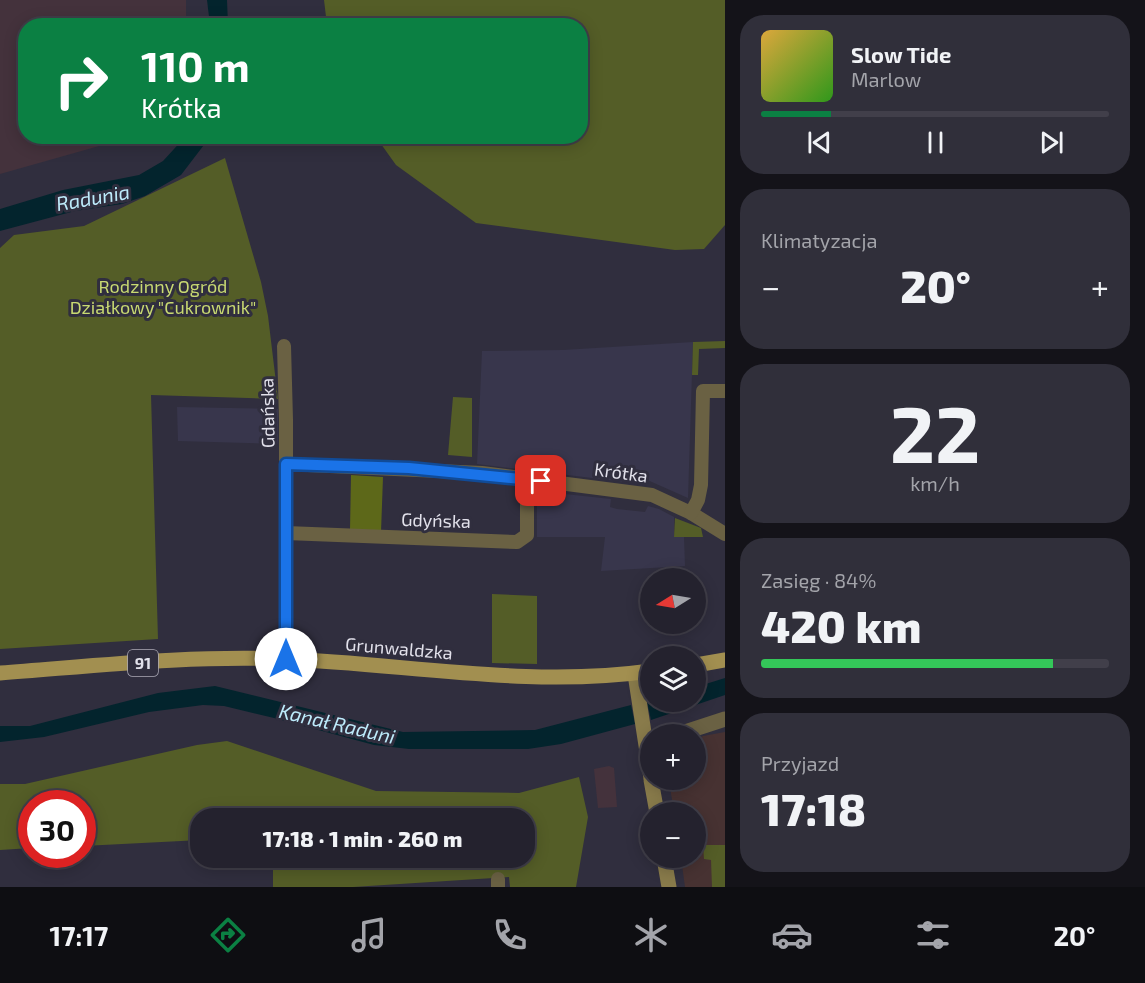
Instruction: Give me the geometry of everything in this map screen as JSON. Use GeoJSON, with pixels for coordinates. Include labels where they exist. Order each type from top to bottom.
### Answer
{"type":"FeatureCollection","features":[{"type":"Feature","properties":{"kind":"main road","name":"Grunwaldzka"},"geometry":{"type":"LineString","coordinates":[[0,673],[202,659],[286,659],[513,678],[640,673]]}},
{"type":"Feature","properties":{"kind":"main road"},"geometry":{"type":"LineString","coordinates":[[706,663],[725,660]]}},
{"type":"Feature","properties":{"kind":"main road"},"geometry":{"type":"LineString","coordinates":[[634,674],[643,724]]}},
{"type":"Feature","properties":{"kind":"main road"},"geometry":{"type":"LineString","coordinates":[[666,868],[669,887]]}},
{"type":"Feature","properties":{"kind":"street","name":"Gdańska"},"geometry":{"type":"LineString","coordinates":[[284,346],[286,659]]}},
{"type":"Feature","properties":{"kind":"street"},"geometry":{"type":"LineString","coordinates":[[691,513],[698,500],[701,485],[703,391],[725,391]]}},
{"type":"Feature","properties":{"kind":"street","name":"Krótka"},"geometry":{"type":"LineString","coordinates":[[286,464],[409,468],[652,495],[691,513],[725,534]]}},
{"type":"Feature","properties":{"kind":"street","name":"Gdyńska"},"geometry":{"type":"LineString","coordinates":[[286,533],[517,542],[527,535],[527,480]]}},
{"type":"Feature","properties":{"kind":"street"},"geometry":{"type":"LineString","coordinates":[[706,725],[725,719]]}},
{"type":"Feature","properties":{"kind":"shaded area"},"geometry":{"type":"Polygon","coordinates":[[[0,0],[186,0],[186,18],[18,18],[18,144],[106,144],[0,174],[0,0]]]}},
{"type":"Feature","properties":{"kind":"shaded area"},"geometry":{"type":"Polygon","coordinates":[[[693,342],[688,498],[627,471],[625,482],[477,464],[482,351],[563,350],[693,342]]]}},
{"type":"Feature","properties":{"kind":"shaded area"},"geometry":{"type":"Polygon","coordinates":[[[177,407],[278,409],[278,444],[178,441],[177,407]]]}},
{"type":"Feature","properties":{"kind":"shaded area"},"geometry":{"type":"Polygon","coordinates":[[[537,491],[611,499],[610,507],[617,509],[645,512],[648,506],[674,517],[674,537],[684,537],[685,566],[601,571],[605,537],[537,537],[537,491]]]}},
{"type":"Feature","properties":{"kind":"shaded area"},"geometry":{"type":"Polygon","coordinates":[[[725,732],[725,887],[685,887],[682,868],[706,868],[706,802],[672,802],[671,790],[706,790],[706,735],[725,732]]]}},
{"type":"Feature","properties":{"kind":"shaded area"},"geometry":{"type":"Polygon","coordinates":[[[609,766],[614,768],[617,807],[598,808],[594,769],[609,766]]]}},
{"type":"Feature","properties":{"kind":"green space"},"geometry":{"type":"Polygon","coordinates":[[[324,0],[725,0],[725,225],[704,249],[675,250],[476,223],[396,165],[381,144],[588,144],[588,18],[326,18],[324,0]]]}},
{"type":"Feature","properties":{"kind":"green space","name":"Rodzinny Ogród Działkowy \"Cukrownik\""},"geometry":{"type":"Polygon","coordinates":[[[225,158],[261,282],[268,316],[278,399],[151,395],[158,639],[0,649],[0,248],[14,235],[84,226],[225,158]]]}},
{"type":"Feature","properties":{"kind":"green space"},"geometry":{"type":"Polygon","coordinates":[[[725,341],[725,348],[699,349],[698,375],[692,375],[693,342],[725,341]]]}},
{"type":"Feature","properties":{"kind":"green space"},"geometry":{"type":"Polygon","coordinates":[[[453,397],[472,398],[472,457],[448,455],[453,397]]]}},
{"type":"Feature","properties":{"kind":"green space"},"geometry":{"type":"Polygon","coordinates":[[[351,475],[383,477],[381,532],[350,530],[351,475]]]}},
{"type":"Feature","properties":{"kind":"green space"},"geometry":{"type":"Polygon","coordinates":[[[675,518],[701,528],[703,537],[674,537],[675,518]]]}},
{"type":"Feature","properties":{"kind":"green space"},"geometry":{"type":"Polygon","coordinates":[[[492,594],[537,596],[537,664],[492,663],[492,594]]]}},
{"type":"Feature","properties":{"kind":"green space"},"geometry":{"type":"Polygon","coordinates":[[[227,741],[376,791],[519,793],[579,777],[588,817],[576,887],[510,887],[509,877],[353,887],[273,887],[273,868],[535,868],[535,808],[190,808],[190,841],[96,845],[96,790],[18,790],[18,849],[0,850],[0,784],[25,784],[197,745],[227,741]]]}},
{"type":"Feature","properties":{"kind":"green space"},"geometry":{"type":"Polygon","coordinates":[[[706,845],[725,845],[725,887],[712,887],[711,860],[706,859],[706,845]]]}},
{"type":"Feature","properties":{"kind":"water"},"geometry":{"type":"Polygon","coordinates":[[[207,0],[227,0],[228,18],[209,18],[207,0]]]}},
{"type":"Feature","properties":{"kind":"water","name":"Radunia"},"geometry":{"type":"Polygon","coordinates":[[[179,144],[205,144],[181,175],[145,196],[122,204],[75,211],[0,231],[0,209],[63,190],[139,175],[163,161],[179,144]]]}},
{"type":"Feature","properties":{"kind":"water"},"geometry":{"type":"Polygon","coordinates":[[[725,678],[725,695],[706,701],[706,684],[725,678]]]}},
{"type":"Feature","properties":{"kind":"water","name":"Kanał Raduni"},"geometry":{"type":"Polygon","coordinates":[[[215,686],[403,732],[535,730],[631,705],[635,724],[561,744],[528,749],[409,749],[374,745],[224,706],[203,705],[149,712],[44,737],[0,742],[0,726],[30,726],[158,693],[215,686]]]}},
{"type":"Feature","properties":{"kind":"water"},"geometry":{"type":"Polygon","coordinates":[[[649,712],[675,712],[651,720],[649,712]]]}},
{"type":"Feature","properties":{"kind":"route"},"geometry":{"type":"LineString","coordinates":[[286,659],[286,464],[409,468],[482,473],[541,481]]}}]}
